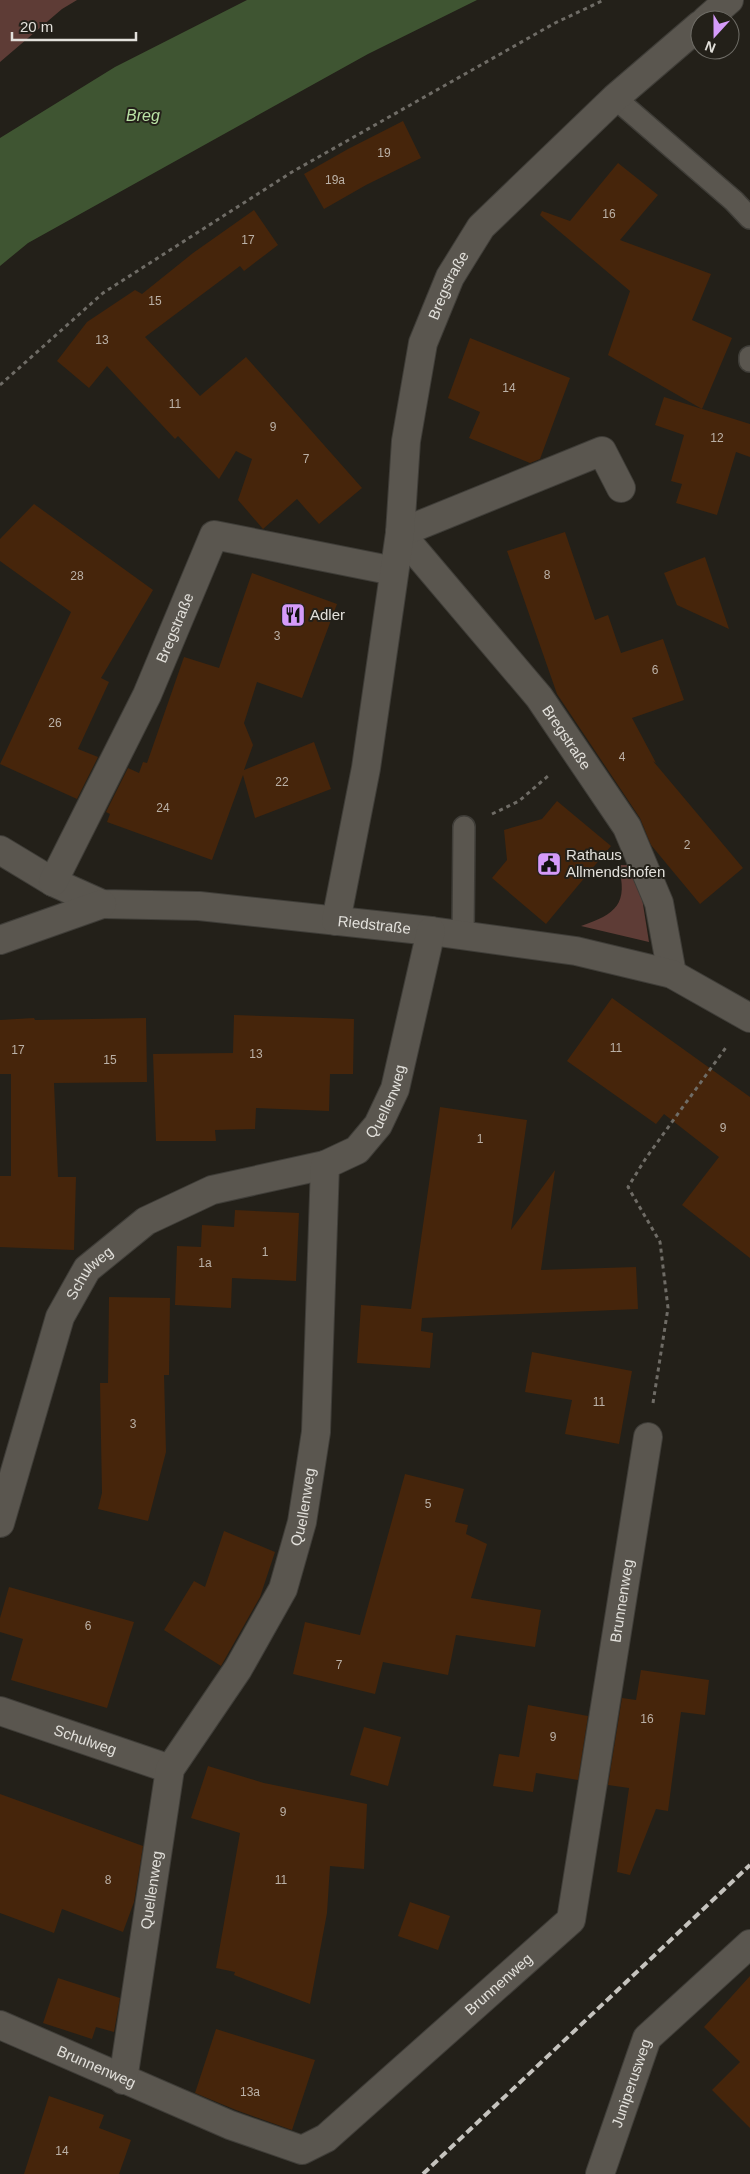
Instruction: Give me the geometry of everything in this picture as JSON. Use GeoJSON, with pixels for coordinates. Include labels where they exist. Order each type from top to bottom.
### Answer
{"type":"FeatureCollection","features":[{"type":"Feature","properties":{"kind":"street"},"geometry":{"type":"LineString","coordinates":[[717,10],[728,0]]}},
{"type":"Feature","properties":{"kind":"street","name":"Bregstraße"},"geometry":{"type":"LineString","coordinates":[[336,921],[366,768],[400,533],[406,441],[423,343],[450,277],[481,226],[616,98],[690,34]]}},
{"type":"Feature","properties":{"kind":"street"},"geometry":{"type":"LineString","coordinates":[[400,533],[602,451],[621,488]]}},
{"type":"Feature","properties":{"kind":"street","name":"Bregstraße"},"geometry":{"type":"LineString","coordinates":[[400,533],[538,697],[627,827],[659,904],[672,974]]}},
{"type":"Feature","properties":{"kind":"street","name":"Bregstraße"},"geometry":{"type":"LineString","coordinates":[[53,882],[146,695],[214,535],[394,571]]}},
{"type":"Feature","properties":{"kind":"street","name":"Riedstraße"},"geometry":{"type":"LineString","coordinates":[[0,850],[53,882],[102,904],[199,906],[431,931],[576,951],[672,974],[749,1016]]}},
{"type":"Feature","properties":{"kind":"street"},"geometry":{"type":"LineString","coordinates":[[0,940],[102,904]]}},
{"type":"Feature","properties":{"kind":"street","name":"Quellenweg"},"geometry":{"type":"LineString","coordinates":[[123,2080],[170,1769],[238,1669],[283,1589],[302,1522],[316,1432],[325,1165],[357,1150],[378,1125],[395,1089],[431,931]]}},
{"type":"Feature","properties":{"kind":"street","name":"Schulweg"},"geometry":{"type":"LineString","coordinates":[[0,1523],[60,1317],[87,1269],[146,1221],[212,1190],[325,1165]]}},
{"type":"Feature","properties":{"kind":"street","name":"Brunnenweg"},"geometry":{"type":"LineString","coordinates":[[0,2025],[230,2125],[302,2150],[326,2138],[571,1920],[648,1438]]}},
{"type":"Feature","properties":{"kind":"street","name":"Schulweg"},"geometry":{"type":"LineString","coordinates":[[0,1711],[170,1769]]}},
{"type":"Feature","properties":{"kind":"street","name":"Juniperusweg"},"geometry":{"type":"LineString","coordinates":[[600,2174],[647,2038],[750,1944]]}},
{"type":"Feature","properties":{"kind":"lane"},"geometry":{"type":"LineString","coordinates":[[616,98],[750,218]]}},
{"type":"Feature","properties":{"kind":"lane"},"geometry":{"type":"LineString","coordinates":[[463,936],[464,827]]}},
{"type":"Feature","properties":{"kind":"path"},"geometry":{"type":"LineString","coordinates":[[0,386],[104,293],[292,172],[555,22],[604,0]]}},
{"type":"Feature","properties":{"kind":"path"},"geometry":{"type":"LineString","coordinates":[[464,827],[518,801],[548,775]]}},
{"type":"Feature","properties":{"kind":"path"},"geometry":{"type":"LineString","coordinates":[[648,1438],[668,1308],[660,1242],[628,1187],[646,1158],[749,1016]]}},
{"type":"Feature","properties":{"kind":"shaded area"},"geometry":{"type":"Polygon","coordinates":[[[0,0],[77,0],[62,9],[0,62],[0,0]]]}},
{"type":"Feature","properties":{"kind":"shaded area"},"geometry":{"type":"Polygon","coordinates":[[[618,865],[630,865],[642,898],[649,942],[581,926],[603,917],[617,906],[622,889],[618,865]]]}},
{"type":"Feature","properties":{"kind":"water","name":"Breg"},"geometry":{"type":"Polygon","coordinates":[[[247,0],[477,0],[368,54],[28,243],[0,266],[0,138],[115,67],[247,0]]]}},
{"type":"Feature","properties":{"kind":"building"},"geometry":{"type":"Polygon","coordinates":[[[403,121],[421,158],[366,185],[324,209],[304,174],[403,121]]]}},
{"type":"Feature","properties":{"kind":"building"},"geometry":{"type":"Polygon","coordinates":[[[618,163],[658,195],[620,240],[711,274],[692,320],[732,338],[702,409],[608,355],[630,291],[540,215],[542,211],[570,221],[618,163]]]}},
{"type":"Feature","properties":{"kind":"building"},"geometry":{"type":"Polygon","coordinates":[[[254,210],[278,245],[244,271],[240,266],[145,337],[200,396],[246,357],[362,488],[319,524],[297,499],[263,529],[238,500],[252,459],[236,451],[219,479],[178,436],[175,439],[107,366],[89,388],[57,361],[87,322],[135,290],[142,294],[193,253],[254,210]]]}},
{"type":"Feature","properties":{"kind":"building"},"geometry":{"type":"Polygon","coordinates":[[[470,338],[570,378],[540,459],[530,463],[469,438],[480,412],[448,398],[470,338]]]}},
{"type":"Feature","properties":{"kind":"building"},"geometry":{"type":"Polygon","coordinates":[[[664,397],[750,424],[750,457],[736,452],[717,515],[676,503],[682,484],[671,481],[684,435],[655,425],[664,397]]]}},
{"type":"Feature","properties":{"kind":"building"},"geometry":{"type":"Polygon","coordinates":[[[34,504],[153,590],[101,678],[109,682],[78,749],[98,757],[77,799],[0,764],[71,612],[0,561],[0,539],[34,504]]]}},
{"type":"Feature","properties":{"kind":"building"},"geometry":{"type":"Polygon","coordinates":[[[565,532],[595,620],[608,615],[621,653],[663,639],[684,700],[632,718],[656,763],[653,761],[743,868],[700,904],[651,845],[640,818],[557,694],[507,551],[565,532]]]}},
{"type":"Feature","properties":{"kind":"building"},"geometry":{"type":"Polygon","coordinates":[[[705,557],[729,629],[677,605],[664,573],[705,557]]]}},
{"type":"Feature","properties":{"kind":"building"},"geometry":{"type":"Polygon","coordinates":[[[252,573],[337,604],[302,698],[257,682],[244,723],[253,745],[244,770],[314,742],[331,789],[255,818],[243,775],[212,860],[107,822],[110,814],[106,812],[128,768],[139,773],[143,762],[147,763],[184,657],[219,668],[252,573]]]}},
{"type":"Feature","properties":{"kind":"building","name":"Rathaus Allmendshofen"},"geometry":{"type":"Polygon","coordinates":[[[557,801],[611,846],[546,924],[492,878],[507,860],[504,830],[542,819],[557,801]]]}},
{"type":"Feature","properties":{"kind":"building"},"geometry":{"type":"Polygon","coordinates":[[[612,998],[750,1097],[750,1258],[682,1205],[719,1157],[664,1114],[656,1124],[567,1061],[612,998]]]}},
{"type":"Feature","properties":{"kind":"building"},"geometry":{"type":"Polygon","coordinates":[[[234,1015],[354,1019],[353,1074],[330,1074],[329,1111],[256,1108],[255,1129],[215,1130],[216,1141],[156,1141],[153,1054],[233,1053],[234,1015]]]}},
{"type":"Feature","properties":{"kind":"building"},"geometry":{"type":"Polygon","coordinates":[[[34,1018],[35,1020],[146,1018],[147,1082],[54,1083],[58,1177],[76,1177],[74,1250],[0,1247],[0,1176],[11,1176],[11,1074],[0,1074],[0,1020],[34,1018]]]}},
{"type":"Feature","properties":{"kind":"building"},"geometry":{"type":"Polygon","coordinates":[[[440,1107],[527,1120],[511,1230],[555,1170],[541,1270],[636,1267],[638,1309],[422,1318],[421,1331],[433,1333],[430,1368],[357,1363],[361,1305],[411,1309],[440,1107]]]}},
{"type":"Feature","properties":{"kind":"building"},"geometry":{"type":"Polygon","coordinates":[[[235,1210],[299,1213],[296,1281],[232,1278],[231,1308],[175,1305],[177,1246],[201,1247],[202,1225],[234,1227],[235,1210]]]}},
{"type":"Feature","properties":{"kind":"building"},"geometry":{"type":"Polygon","coordinates":[[[109,1297],[170,1298],[169,1375],[164,1375],[166,1452],[148,1521],[98,1509],[102,1493],[100,1383],[108,1383],[109,1297]]]}},
{"type":"Feature","properties":{"kind":"building"},"geometry":{"type":"Polygon","coordinates":[[[532,1352],[632,1371],[619,1444],[565,1434],[572,1400],[525,1392],[532,1352]]]}},
{"type":"Feature","properties":{"kind":"building"},"geometry":{"type":"Polygon","coordinates":[[[405,1474],[464,1489],[455,1522],[468,1525],[466,1534],[487,1544],[471,1598],[541,1610],[535,1647],[456,1635],[448,1675],[383,1662],[375,1694],[293,1674],[305,1622],[360,1635],[405,1474]]]}},
{"type":"Feature","properties":{"kind":"building"},"geometry":{"type":"Polygon","coordinates":[[[224,1531],[275,1552],[260,1597],[221,1666],[164,1630],[194,1581],[205,1587],[224,1531]]]}},
{"type":"Feature","properties":{"kind":"building"},"geometry":{"type":"Polygon","coordinates":[[[9,1587],[134,1622],[107,1708],[11,1680],[23,1639],[0,1632],[0,1618],[9,1587]]]}},
{"type":"Feature","properties":{"kind":"building"},"geometry":{"type":"Polygon","coordinates":[[[641,1670],[709,1680],[705,1715],[681,1712],[668,1811],[656,1809],[630,1875],[617,1872],[629,1788],[608,1785],[622,1698],[636,1700],[641,1670]]]}},
{"type":"Feature","properties":{"kind":"building"},"geometry":{"type":"Polygon","coordinates":[[[528,1705],[588,1716],[578,1780],[536,1773],[533,1792],[493,1786],[499,1754],[519,1757],[528,1705]]]}},
{"type":"Feature","properties":{"kind":"building"},"geometry":{"type":"Polygon","coordinates":[[[364,1727],[401,1737],[388,1786],[350,1775],[364,1727]]]}},
{"type":"Feature","properties":{"kind":"building"},"geometry":{"type":"Polygon","coordinates":[[[208,1766],[264,1783],[367,1804],[364,1869],[330,1866],[327,1913],[310,2004],[234,1975],[235,1972],[216,1968],[240,1833],[191,1818],[208,1766]]]}},
{"type":"Feature","properties":{"kind":"building"},"geometry":{"type":"Polygon","coordinates":[[[0,1794],[143,1846],[134,1902],[123,1932],[62,1909],[54,1933],[0,1913],[0,1794]]]}},
{"type":"Feature","properties":{"kind":"building"},"geometry":{"type":"Polygon","coordinates":[[[410,1902],[450,1916],[438,1950],[398,1936],[410,1902]]]}},
{"type":"Feature","properties":{"kind":"building"},"geometry":{"type":"Polygon","coordinates":[[[750,1976],[750,2128],[712,2090],[740,2062],[704,2027],[750,1976]]]}},
{"type":"Feature","properties":{"kind":"building"},"geometry":{"type":"Polygon","coordinates":[[[58,1978],[120,1998],[114,2032],[96,2027],[92,2039],[43,2023],[58,1978]]]}},
{"type":"Feature","properties":{"kind":"building"},"geometry":{"type":"Polygon","coordinates":[[[216,2029],[315,2060],[292,2130],[195,2093],[216,2029]]]}},
{"type":"Feature","properties":{"kind":"building"},"geometry":{"type":"Polygon","coordinates":[[[49,2096],[104,2115],[99,2128],[131,2140],[119,2174],[24,2174],[49,2096]]]}},
{"type":"Feature","properties":{"kind":"railway"},"geometry":{"type":"LineString","coordinates":[[423,2174],[750,1865]]}},
{"type":"Feature","properties":{"kind":"place","name":"Adler"},"geometry":{"type":"Point","coordinates":[293,615]}},
{"type":"Feature","properties":{"kind":"place","name":"Rathaus Allmendshofen"},"geometry":{"type":"Point","coordinates":[549,864]}}]}
